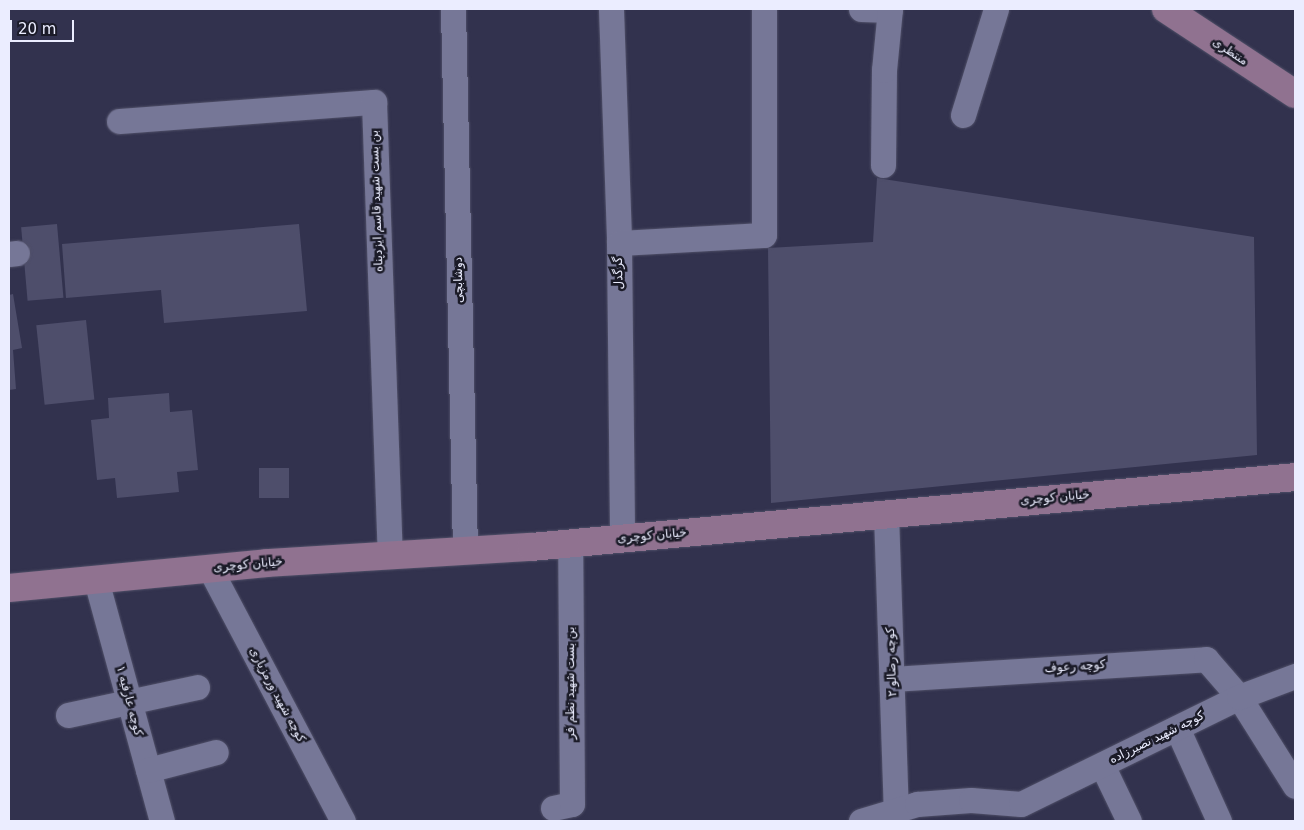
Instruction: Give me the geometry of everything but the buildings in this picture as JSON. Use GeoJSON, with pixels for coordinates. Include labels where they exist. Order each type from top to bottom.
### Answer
{"type":"FeatureCollection","features":[{"type":"Feature","properties":{"kind":"main road","name":"منتظری"},"geometry":{"type":"LineString","coordinates":[[1166,9],[1295,94]]}},
{"type":"Feature","properties":{"kind":"main road","name":"خیابان کوچری"},"geometry":{"type":"LineString","coordinates":[[9,588],[210,568],[570,543],[1295,477]]}},
{"type":"Feature","properties":{"kind":"street","name":"دوشابچی"},"geometry":{"type":"LineString","coordinates":[[453,9],[465,551]]}},
{"type":"Feature","properties":{"kind":"street","name":"گرگدل"},"geometry":{"type":"LineString","coordinates":[[611,9],[619,243],[622,538]]}},
{"type":"Feature","properties":{"kind":"street"},"geometry":{"type":"LineString","coordinates":[[619,243],[764,236],[764,9]]}},
{"type":"Feature","properties":{"kind":"street"},"geometry":{"type":"LineString","coordinates":[[861,9],[890,10],[884,70],[883,165]]}},
{"type":"Feature","properties":{"kind":"street"},"geometry":{"type":"LineString","coordinates":[[963,115],[996,9]]}},
{"type":"Feature","properties":{"kind":"street","name":"بن بست شهید قاسم ایزدپناه"},"geometry":{"type":"LineString","coordinates":[[119,121],[374,102],[390,555]]}},
{"type":"Feature","properties":{"kind":"street","name":"کوچه رضالو ۲"},"geometry":{"type":"LineString","coordinates":[[886,514],[896,810]]}},
{"type":"Feature","properties":{"kind":"street","name":"بن بست شهید نظم فر"},"geometry":{"type":"LineString","coordinates":[[552,808],[572,804],[570,543]]}},
{"type":"Feature","properties":{"kind":"street","name":"کوچه شهید ورمزیاری"},"geometry":{"type":"LineString","coordinates":[[210,568],[343,821]]}},
{"type":"Feature","properties":{"kind":"street","name":"کوچه عارفیه ۱"},"geometry":{"type":"LineString","coordinates":[[96,580],[162,821]]}},
{"type":"Feature","properties":{"kind":"street","name":"کوچه رعوف"},"geometry":{"type":"LineString","coordinates":[[892,679],[1206,659],[1239,697]]}},
{"type":"Feature","properties":{"kind":"street","name":"کوچه شهید نصیرزاده"},"geometry":{"type":"LineString","coordinates":[[1025,812],[1102,765],[1239,697],[1295,676]]}},
{"type":"Feature","properties":{"kind":"street"},"geometry":{"type":"LineString","coordinates":[[68,715],[197,687]]}},
{"type":"Feature","properties":{"kind":"street"},"geometry":{"type":"LineString","coordinates":[[1239,697],[1295,786]]}},
{"type":"Feature","properties":{"kind":"street"},"geometry":{"type":"LineString","coordinates":[[1177,728],[1220,821]]}},
{"type":"Feature","properties":{"kind":"street"},"geometry":{"type":"LineString","coordinates":[[148,770],[216,752]]}},
{"type":"Feature","properties":{"kind":"street"},"geometry":{"type":"LineString","coordinates":[[1102,765],[1129,821]]}},
{"type":"Feature","properties":{"kind":"street"},"geometry":{"type":"LineString","coordinates":[[861,821],[917,804],[971,800],[1025,812]]}}]}
